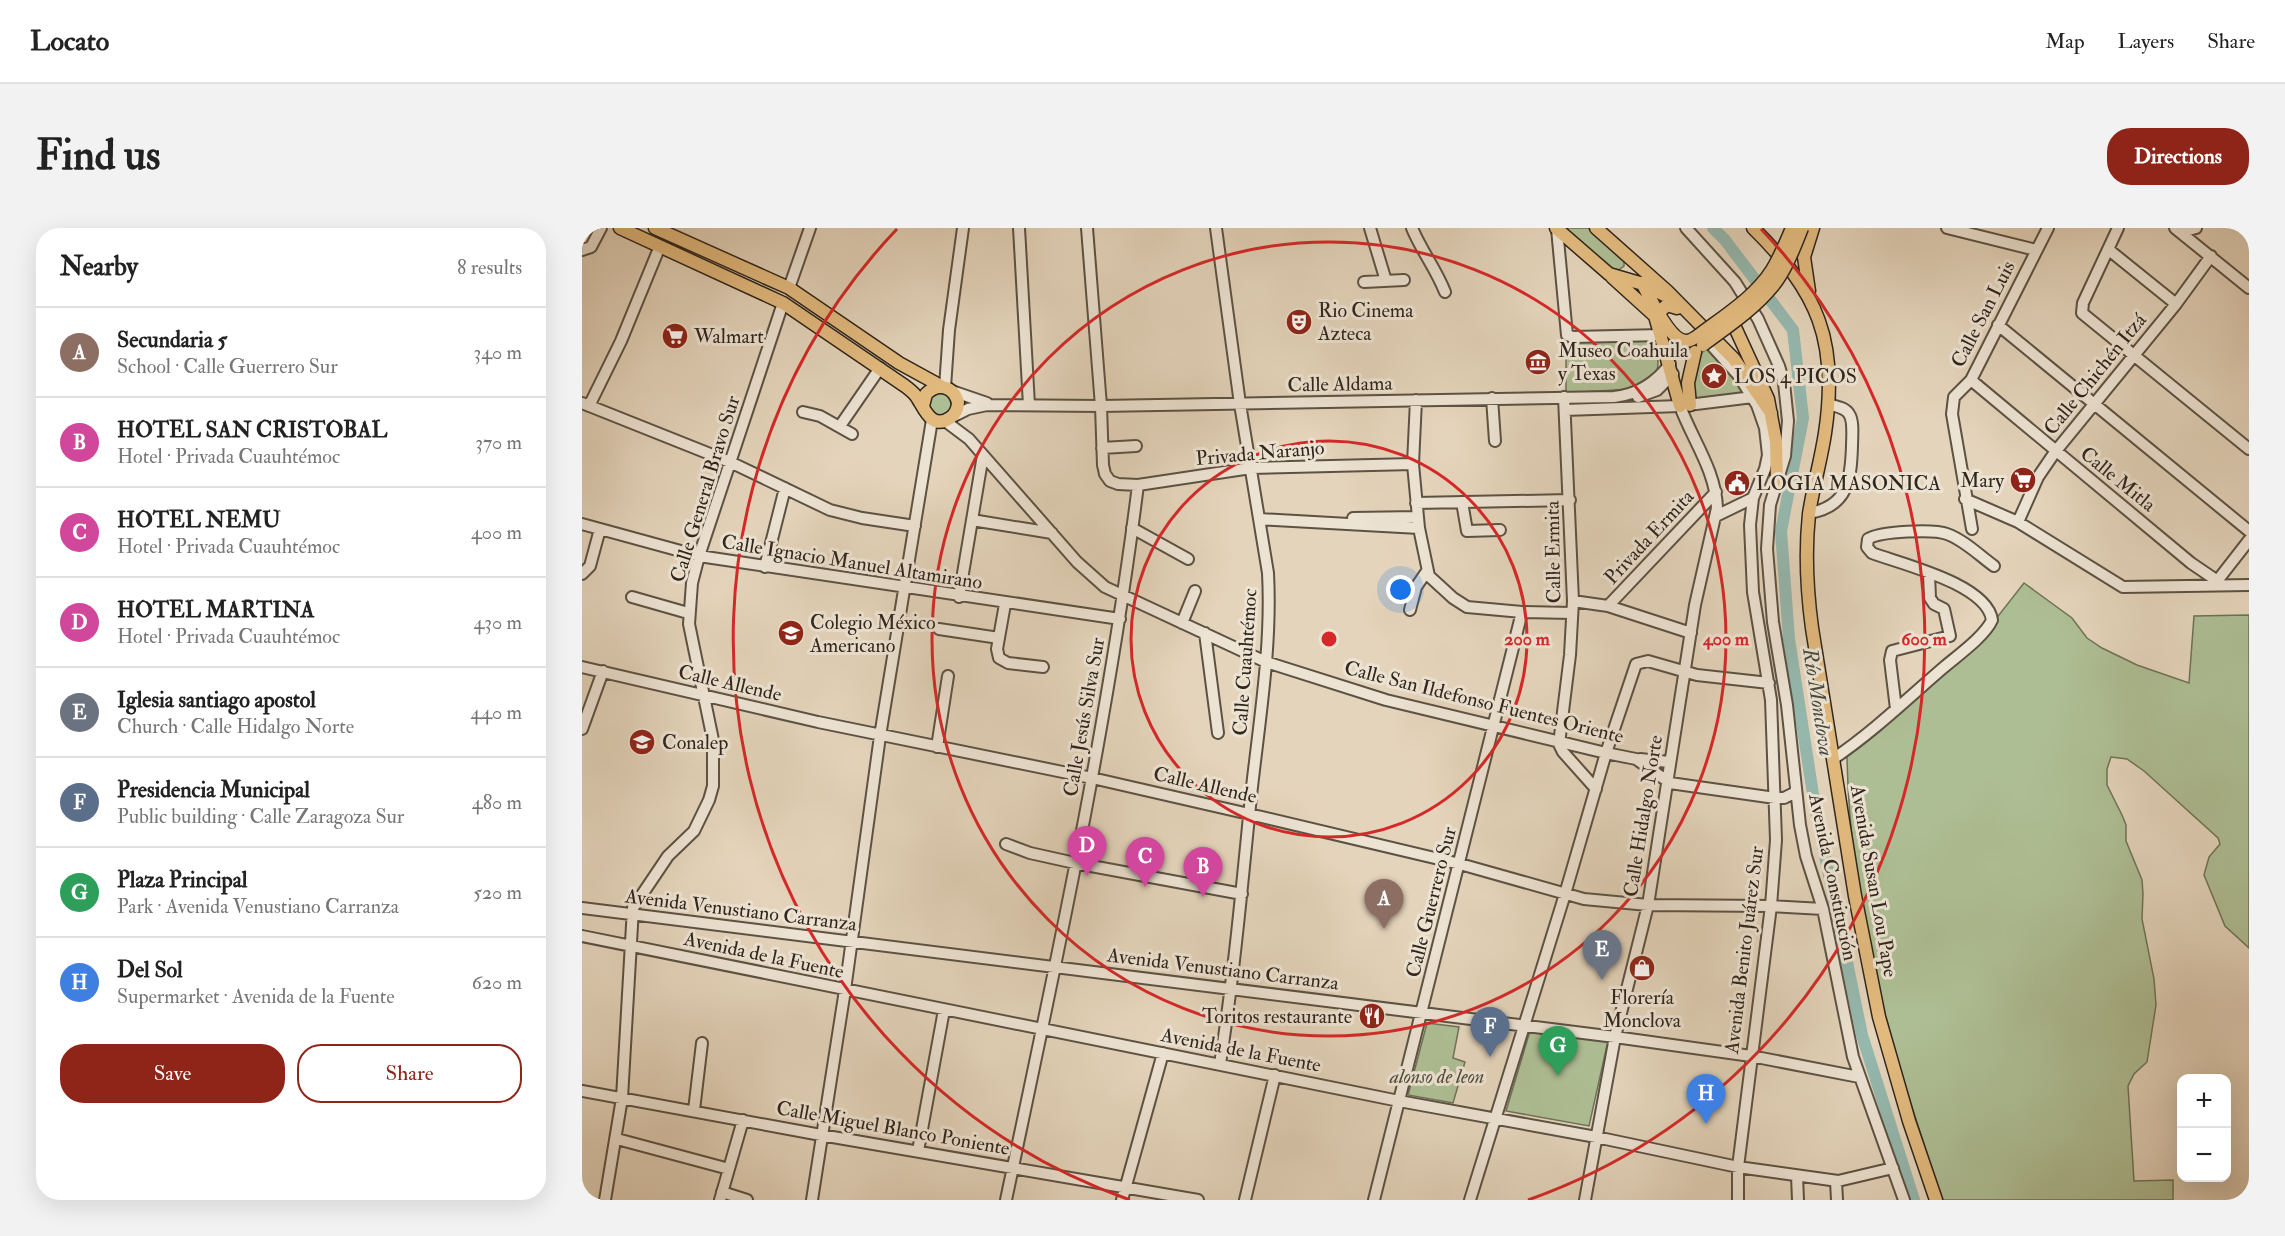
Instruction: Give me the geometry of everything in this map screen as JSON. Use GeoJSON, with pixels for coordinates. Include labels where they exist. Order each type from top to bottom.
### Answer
{"type":"FeatureCollection","features":[{"type":"Feature","properties":{"kind":"main road"},"geometry":{"type":"LineString","coordinates":[[620,228],[783,303],[914,393],[926,414],[943,419],[958,406],[957,398],[946,388],[899,363],[789,288],[655,228]]}},
{"type":"Feature","properties":{"kind":"main road"},"geometry":{"type":"LineString","coordinates":[[1557,228],[1657,314],[1679,339],[1699,344]]}},
{"type":"Feature","properties":{"kind":"main road"},"geometry":{"type":"LineString","coordinates":[[1596,228],[1667,291],[1734,359],[1771,413]]}},
{"type":"Feature","properties":{"kind":"main road","name":"Avenida Susan Lou Pape"},"geometry":{"type":"LineString","coordinates":[[1753,228],[1787,263],[1810,298],[1827,351],[1828,404],[1824,440],[1809,513],[1810,616],[1855,896],[1879,1017],[1909,1121],[1936,1200]]}},
{"type":"Feature","properties":{"kind":"main road"},"geometry":{"type":"LineString","coordinates":[[1672,369],[1761,285],[1772,270],[1792,228]]}},
{"type":"Feature","properties":{"kind":"main road"},"geometry":{"type":"LineString","coordinates":[[1685,405],[1688,383],[1699,344],[1732,323],[1756,304],[1773,286],[1791,256],[1803,228]]}},
{"type":"Feature","properties":{"kind":"main road"},"geometry":{"type":"LineString","coordinates":[[1810,298],[1804,257],[1813,228]]}},
{"type":"Feature","properties":{"kind":"main road"},"geometry":{"type":"LineString","coordinates":[[1613,275],[1626,271],[1627,257]]}},
{"type":"Feature","properties":{"kind":"main road"},"geometry":{"type":"LineString","coordinates":[[1627,257],[1657,314],[1672,369],[1685,405]]}},
{"type":"Feature","properties":{"kind":"main road"},"geometry":{"type":"LineString","coordinates":[[1613,275],[1643,284],[1662,293],[1677,308]]}},
{"type":"Feature","properties":{"kind":"main road"},"geometry":{"type":"LineString","coordinates":[[1657,314],[1667,305],[1677,308]]}},
{"type":"Feature","properties":{"kind":"main road"},"geometry":{"type":"LineString","coordinates":[[1732,323],[1765,392],[1771,413],[1776,442],[1777,482]]}},
{"type":"Feature","properties":{"kind":"main road"},"geometry":{"type":"LineString","coordinates":[[923,406],[924,398],[929,391],[946,388]]}},
{"type":"Feature","properties":{"kind":"street"},"geometry":{"type":"LineString","coordinates":[[582,250],[591,247],[601,228]]}},
{"type":"Feature","properties":{"kind":"street"},"geometry":{"type":"LineString","coordinates":[[789,288],[810,228]]}},
{"type":"Feature","properties":{"kind":"street"},"geometry":{"type":"LineString","coordinates":[[946,388],[949,330],[963,228]]}},
{"type":"Feature","properties":{"kind":"street"},"geometry":{"type":"LineString","coordinates":[[1019,228],[1029,405]]}},
{"type":"Feature","properties":{"kind":"street"},"geometry":{"type":"LineString","coordinates":[[1087,228],[1101,406],[1102,448],[1136,446]]}},
{"type":"Feature","properties":{"kind":"street","name":"Calle Cuauhtémoc"},"geometry":{"type":"LineString","coordinates":[[1216,228],[1240,404],[1269,581],[1266,662],[1232,987],[1220,1064]]}},
{"type":"Feature","properties":{"kind":"street"},"geometry":{"type":"LineString","coordinates":[[1370,228],[1386,281]]}},
{"type":"Feature","properties":{"kind":"street"},"geometry":{"type":"LineString","coordinates":[[1412,228],[1445,292]]}},
{"type":"Feature","properties":{"kind":"street"},"geometry":{"type":"LineString","coordinates":[[1557,228],[1566,334],[1571,337],[1662,335]]}},
{"type":"Feature","properties":{"kind":"street","name":"Avenida Constitución"},"geometry":{"type":"LineString","coordinates":[[1686,228],[1735,282],[1758,319],[1779,366],[1787,399],[1785,456],[1770,505],[1767,530],[1768,574],[1773,622],[1787,705],[1804,849],[1823,909],[1859,1077],[1904,1200]]}},
{"type":"Feature","properties":{"kind":"street"},"geometry":{"type":"LineString","coordinates":[[1947,228],[2036,250]]}},
{"type":"Feature","properties":{"kind":"street","name":"Calle San Luis"},"geometry":{"type":"LineString","coordinates":[[1965,499],[1952,414],[1954,398],[1971,380],[2048,228]]}},
{"type":"Feature","properties":{"kind":"street"},"geometry":{"type":"LineString","coordinates":[[2118,228],[2083,303],[2081,309],[2084,316],[2249,449]]}},
{"type":"Feature","properties":{"kind":"street"},"geometry":{"type":"LineString","coordinates":[[2178,230],[2196,228]]}},
{"type":"Feature","properties":{"kind":"street"},"geometry":{"type":"LineString","coordinates":[[2178,230],[2249,288]]}},
{"type":"Feature","properties":{"kind":"street"},"geometry":{"type":"LineString","coordinates":[[660,246],[621,341],[586,405],[730,462],[830,510],[862,518],[915,526]]}},
{"type":"Feature","properties":{"kind":"street"},"geometry":{"type":"LineString","coordinates":[[2109,250],[2176,304]]}},
{"type":"Feature","properties":{"kind":"street","name":"Calle Chichén Itzá"},"geometry":{"type":"LineString","coordinates":[[2018,522],[2038,477],[2055,452],[2176,304],[2211,256]]}},
{"type":"Feature","properties":{"kind":"street"},"geometry":{"type":"LineString","coordinates":[[1364,282],[1404,280]]}},
{"type":"Feature","properties":{"kind":"street","name":"Calle General Bravo Sur"},"geometry":{"type":"LineString","coordinates":[[632,914],[636,901],[668,856],[694,831],[712,794],[714,769],[712,740],[688,613],[692,583],[783,303]]}},
{"type":"Feature","properties":{"kind":"street","name":"Avenida Benito Juárez Sur"},"geometry":{"type":"LineString","coordinates":[[1677,308],[1722,357],[1753,397],[1763,421],[1768,455],[1766,469],[1753,498],[1750,525],[1754,592],[1769,683],[1776,840],[1771,906],[1738,1167],[1738,1200]]}},
{"type":"Feature","properties":{"kind":"street"},"geometry":{"type":"LineString","coordinates":[[1998,325],[2249,531]]}},
{"type":"Feature","properties":{"kind":"street"},"geometry":{"type":"LineString","coordinates":[[840,426],[880,368]]}},
{"type":"Feature","properties":{"kind":"street"},"geometry":{"type":"LineString","coordinates":[[1640,408],[1672,369]]}},
{"type":"Feature","properties":{"kind":"street","name":"Calle Aldama"},"geometry":{"type":"LineString","coordinates":[[943,419],[975,406],[1000,405],[1101,406],[1614,397],[1636,392],[1672,369]]}},
{"type":"Feature","properties":{"kind":"street","name":"Calle Mitla"},"geometry":{"type":"LineString","coordinates":[[1971,380],[2215,583]]}},
{"type":"Feature","properties":{"kind":"street","name":"Calle Aldama"},"geometry":{"type":"LineString","coordinates":[[946,388],[978,401],[1000,405]]}},
{"type":"Feature","properties":{"kind":"street"},"geometry":{"type":"LineString","coordinates":[[1614,397],[1637,397],[1657,390]]}},
{"type":"Feature","properties":{"kind":"street","name":"Calle Ermita"},"geometry":{"type":"LineString","coordinates":[[1559,741],[1570,655],[1573,601],[1564,397]]}},
{"type":"Feature","properties":{"kind":"street"},"geometry":{"type":"LineString","coordinates":[[1565,410],[1685,405],[1753,397]]}},
{"type":"Feature","properties":{"kind":"street"},"geometry":{"type":"LineString","coordinates":[[1492,398],[1495,441]]}},
{"type":"Feature","properties":{"kind":"street"},"geometry":{"type":"LineString","coordinates":[[1416,400],[1413,464],[1418,523],[1427,571],[1437,585],[1465,606],[1522,612],[1572,613]]}},
{"type":"Feature","properties":{"kind":"street"},"geometry":{"type":"LineString","coordinates":[[1809,513],[1821,511],[1833,504],[1844,492],[1850,475],[1852,441],[1850,417],[1844,409],[1828,404]]}},
{"type":"Feature","properties":{"kind":"street","name":"Calle Hidalgo Norte"},"geometry":{"type":"LineString","coordinates":[[1585,1200],[1615,1037],[1648,905],[1698,589],[1716,516],[1716,492],[1685,405]]}},
{"type":"Feature","properties":{"kind":"street"},"geometry":{"type":"LineString","coordinates":[[803,412],[820,416],[852,434]]}},
{"type":"Feature","properties":{"kind":"street"},"geometry":{"type":"LineString","coordinates":[[812,1200],[845,990],[880,736],[915,526],[943,419]]}},
{"type":"Feature","properties":{"kind":"street","name":"Calle San Ildefonso Fuentes Oriente"},"geometry":{"type":"LineString","coordinates":[[943,419],[963,434],[983,455],[1093,578],[1124,596],[1266,662],[1386,700],[1606,753],[1669,762]]}},
{"type":"Feature","properties":{"kind":"street","name":"Privada Naranjo"},"geometry":{"type":"LineString","coordinates":[[1102,448],[1105,474],[1110,481],[1118,484],[1138,485],[1251,468],[1413,464]]}},
{"type":"Feature","properties":{"kind":"street"},"geometry":{"type":"LineString","coordinates":[[959,597],[983,455]]}},
{"type":"Feature","properties":{"kind":"street","name":"Calle Jesús Silva Sur"},"geometry":{"type":"LineString","coordinates":[[1006,1200],[1092,778],[1124,596],[1138,485]]}},
{"type":"Feature","properties":{"kind":"street"},"geometry":{"type":"LineString","coordinates":[[765,567],[785,488]]}},
{"type":"Feature","properties":{"kind":"street","name":"Privada Ermita"},"geometry":{"type":"LineString","coordinates":[[1608,606],[1716,492]]}},
{"type":"Feature","properties":{"kind":"street"},"geometry":{"type":"LineString","coordinates":[[1716,516],[1753,498]]}},
{"type":"Feature","properties":{"kind":"street"},"geometry":{"type":"LineString","coordinates":[[1965,499],[2018,522],[2113,582],[2129,588],[2215,583],[2249,585]]}},
{"type":"Feature","properties":{"kind":"street"},"geometry":{"type":"LineString","coordinates":[[1965,499],[1972,529]]}},
{"type":"Feature","properties":{"kind":"street"},"geometry":{"type":"LineString","coordinates":[[1416,503],[1570,500]]}},
{"type":"Feature","properties":{"kind":"street"},"geometry":{"type":"LineString","coordinates":[[1462,502],[1464,523],[1468,531],[1500,530]]}},
{"type":"Feature","properties":{"kind":"street"},"geometry":{"type":"LineString","coordinates":[[1259,519],[1418,523]]}},
{"type":"Feature","properties":{"kind":"street"},"geometry":{"type":"LineString","coordinates":[[972,520],[1052,533]]}},
{"type":"Feature","properties":{"kind":"street","name":"Calle Ignacio Manuel Altamirano"},"geometry":{"type":"LineString","coordinates":[[582,524],[699,556],[1005,604],[1120,619]]}},
{"type":"Feature","properties":{"kind":"street"},"geometry":{"type":"LineString","coordinates":[[1132,528],[1188,559]]}},
{"type":"Feature","properties":{"kind":"street"},"geometry":{"type":"LineString","coordinates":[[582,574],[590,567],[600,529]]}},
{"type":"Feature","properties":{"kind":"street"},"geometry":{"type":"LineString","coordinates":[[1833,759],[1862,739],[1956,657],[1990,624],[1991,615],[1981,600],[1958,585],[1872,553],[1867,547],[1868,539],[1880,534],[1895,532],[1946,534],[1994,566]]}},
{"type":"Feature","properties":{"kind":"street"},"geometry":{"type":"LineString","coordinates":[[2215,583],[2249,540]]}},
{"type":"Feature","properties":{"kind":"street"},"geometry":{"type":"LineString","coordinates":[[1410,610],[1416,587],[1427,571]]}},
{"type":"Feature","properties":{"kind":"street"},"geometry":{"type":"LineString","coordinates":[[1929,574],[1930,598],[1934,604],[1944,609],[1956,657]]}},
{"type":"Feature","properties":{"kind":"street"},"geometry":{"type":"LineString","coordinates":[[1182,623],[1195,591]]}},
{"type":"Feature","properties":{"kind":"street"},"geometry":{"type":"LineString","coordinates":[[632,597],[688,613]]}},
{"type":"Feature","properties":{"kind":"street"},"geometry":{"type":"LineString","coordinates":[[1573,601],[1608,606],[1691,633]]}},
{"type":"Feature","properties":{"kind":"street"},"geometry":{"type":"LineString","coordinates":[[1005,604],[998,655],[1004,661],[1043,667]]}},
{"type":"Feature","properties":{"kind":"street","name":"Calle Guerrero Sur"},"geometry":{"type":"LineString","coordinates":[[1374,1200],[1522,612]]}},
{"type":"Feature","properties":{"kind":"street"},"geometry":{"type":"LineString","coordinates":[[939,629],[999,638]]}},
{"type":"Feature","properties":{"kind":"street"},"geometry":{"type":"LineString","coordinates":[[1205,633],[1218,733]]}},
{"type":"Feature","properties":{"kind":"street"},"geometry":{"type":"LineString","coordinates":[[1896,709],[1890,660],[1892,651],[1950,636]]}},
{"type":"Feature","properties":{"kind":"street"},"geometry":{"type":"LineString","coordinates":[[1470,1200],[1565,894],[1606,753],[1636,664],[1648,661],[1726,679],[1769,683]]}},
{"type":"Feature","properties":{"kind":"street","name":"Calle Allende"},"geometry":{"type":"LineString","coordinates":[[582,667],[880,736],[1092,778],[1249,814],[1460,864],[1584,898],[1648,905],[1771,906],[1823,909]]}},
{"type":"Feature","properties":{"kind":"street"},"geometry":{"type":"LineString","coordinates":[[582,729],[603,671]]}},
{"type":"Feature","properties":{"kind":"street"},"geometry":{"type":"LineString","coordinates":[[937,747],[948,676]]}},
{"type":"Feature","properties":{"kind":"street"},"geometry":{"type":"LineString","coordinates":[[1559,741],[1563,752],[1596,789]]}},
{"type":"Feature","properties":{"kind":"street","name":"Calle San Ildefonso Fuentes Oriente"},"geometry":{"type":"LineString","coordinates":[[1636,759],[1666,781],[1747,796],[1784,798],[1796,792]]}},
{"type":"Feature","properties":{"kind":"street"},"geometry":{"type":"LineString","coordinates":[[1006,844],[1030,853],[1075,863],[1242,894]]}},
{"type":"Feature","properties":{"kind":"street","name":"Avenida Venustiano Carranza"},"geometry":{"type":"LineString","coordinates":[[582,908],[1525,1025],[1751,1056],[1859,1077]]}},
{"type":"Feature","properties":{"kind":"street"},"geometry":{"type":"LineString","coordinates":[[605,1200],[622,1098],[632,914]]}},
{"type":"Feature","properties":{"kind":"street","name":"Avenida de la Fuente"},"geometry":{"type":"LineString","coordinates":[[582,936],[1738,1167],[1836,1181],[1893,1168]]}},
{"type":"Feature","properties":{"kind":"street"},"geometry":{"type":"LineString","coordinates":[[918,1151],[944,1010]]}},
{"type":"Feature","properties":{"kind":"street"},"geometry":{"type":"LineString","coordinates":[[694,1110],[702,1043]]}},
{"type":"Feature","properties":{"kind":"street"},"geometry":{"type":"LineString","coordinates":[[1122,1200],[1163,1053]]}},
{"type":"Feature","properties":{"kind":"street"},"geometry":{"type":"LineString","coordinates":[[1245,1200],[1275,1075]]}},
{"type":"Feature","properties":{"kind":"street","name":"Calle Miguel Blanco Poniente"},"geometry":{"type":"LineString","coordinates":[[582,1091],[1198,1200]]}},
{"type":"Feature","properties":{"kind":"street"},"geometry":{"type":"LineString","coordinates":[[743,1120],[721,1196],[747,1200]]}},
{"type":"Feature","properties":{"kind":"street"},"geometry":{"type":"LineString","coordinates":[[616,1139],[729,1169]]}},
{"type":"Feature","properties":{"kind":"street"},"geometry":{"type":"LineString","coordinates":[[1797,1176],[1798,1200]]}},
{"type":"Feature","properties":{"kind":"street"},"geometry":{"type":"LineString","coordinates":[[1836,1181],[1837,1200]]}},
{"type":"Feature","properties":{"kind":"green space"},"geometry":{"type":"Polygon","coordinates":[[[1565,228],[1591,228],[1624,259],[1624,266],[1617,271],[1613,270],[1565,228]]]}},
{"type":"Feature","properties":{"kind":"green space"},"geometry":{"type":"Polygon","coordinates":[[[1566,341],[1645,341],[1657,353],[1657,371],[1631,389],[1566,393],[1566,341]]]}},
{"type":"Feature","properties":{"kind":"green space"},"geometry":{"type":"Polygon","coordinates":[[[1709,348],[1722,361],[1745,393],[1696,400],[1692,397],[1696,362],[1699,356],[1709,348]]]}},
{"type":"Feature","properties":{"kind":"green space"},"geometry":{"type":"Polygon","coordinates":[[[937,391],[948,395],[951,408],[944,415],[934,416],[926,402],[937,391]]]}},
{"type":"Feature","properties":{"kind":"green space"},"geometry":{"type":"Polygon","coordinates":[[[2024,583],[2072,618],[2087,638],[2102,648],[2137,665],[2189,683],[2194,616],[2249,615],[2249,948],[2225,926],[2204,875],[2209,857],[2220,844],[2218,838],[2144,771],[2127,759],[2111,757],[2107,769],[2107,785],[2126,825],[2126,841],[2142,880],[2142,919],[2154,979],[2156,1005],[2147,1062],[2134,1074],[2128,1086],[2134,1181],[2173,1180],[2173,1200],[1943,1200],[1907,1092],[1877,981],[1856,869],[1847,755],[1988,629],[2024,583]]]}},
{"type":"Feature","properties":{"kind":"green space","name":"alonso de leon"},"geometry":{"type":"Polygon","coordinates":[[[1427,1023],[1459,1027],[1453,1058],[1465,1062],[1453,1103],[1408,1095],[1427,1023]]]}},
{"type":"Feature","properties":{"kind":"green space"},"geometry":{"type":"Polygon","coordinates":[[[1530,1031],[1608,1041],[1589,1126],[1506,1111],[1530,1031]]]}},
{"type":"Feature","properties":{"kind":"waterway","name":"Río Monclova"},"geometry":{"type":"LineString","coordinates":[[1713,228],[1725,240],[1793,330],[1803,418],[1781,531],[1789,639],[1815,807],[1862,1035],[1914,1200]]}},
{"type":"Feature","properties":{"kind":"place","name":"Rio Cinema Azteca"},"geometry":{"type":"Point","coordinates":[1299,322]}},
{"type":"Feature","properties":{"kind":"place","name":"Walmart"},"geometry":{"type":"Point","coordinates":[675,336]}},
{"type":"Feature","properties":{"kind":"place","name":"Museo Coahuila y Texas"},"geometry":{"type":"Point","coordinates":[1538,362]}},
{"type":"Feature","properties":{"kind":"place","name":"LOS 4 PICOS"},"geometry":{"type":"Point","coordinates":[1714,376]}},
{"type":"Feature","properties":{"kind":"place","name":"Mary"},"geometry":{"type":"Point","coordinates":[2023,480]}},
{"type":"Feature","properties":{"kind":"place","name":"LOGIA MASONICA"},"geometry":{"type":"Point","coordinates":[1737,483]}},
{"type":"Feature","properties":{"kind":"place","name":"Colegio México Americano"},"geometry":{"type":"Point","coordinates":[791,633]}},
{"type":"Feature","properties":{"kind":"place","name":"Conalep"},"geometry":{"type":"Point","coordinates":[642,742]}},
{"type":"Feature","properties":{"kind":"place","name":"HOTEL MARTINA"},"geometry":{"type":"Point","coordinates":[1087,876]}},
{"type":"Feature","properties":{"kind":"place","name":"HOTEL NEMU"},"geometry":{"type":"Point","coordinates":[1145,887]}},
{"type":"Feature","properties":{"kind":"place","name":"HOTEL SAN CRISTOBAL"},"geometry":{"type":"Point","coordinates":[1203,897]}},
{"type":"Feature","properties":{"kind":"place","name":"Secundaria 5"},"geometry":{"type":"Point","coordinates":[1384,929]}},
{"type":"Feature","properties":{"kind":"place","name":"Florería Monclova"},"geometry":{"type":"Point","coordinates":[1642,968]}},
{"type":"Feature","properties":{"kind":"place","name":"Iglesia santiago apostol"},"geometry":{"type":"Point","coordinates":[1602,980]}},
{"type":"Feature","properties":{"kind":"place","name":"Toritos restaurante"},"geometry":{"type":"Point","coordinates":[1372,1016]}},
{"type":"Feature","properties":{"kind":"place","name":"Presidencia Municipal"},"geometry":{"type":"Point","coordinates":[1490,1057]}},
{"type":"Feature","properties":{"kind":"place","name":"Plaza Principal"},"geometry":{"type":"Point","coordinates":[1558,1076]}},
{"type":"Feature","properties":{"kind":"place","name":"Del Sol"},"geometry":{"type":"Point","coordinates":[1706,1124]}}]}
